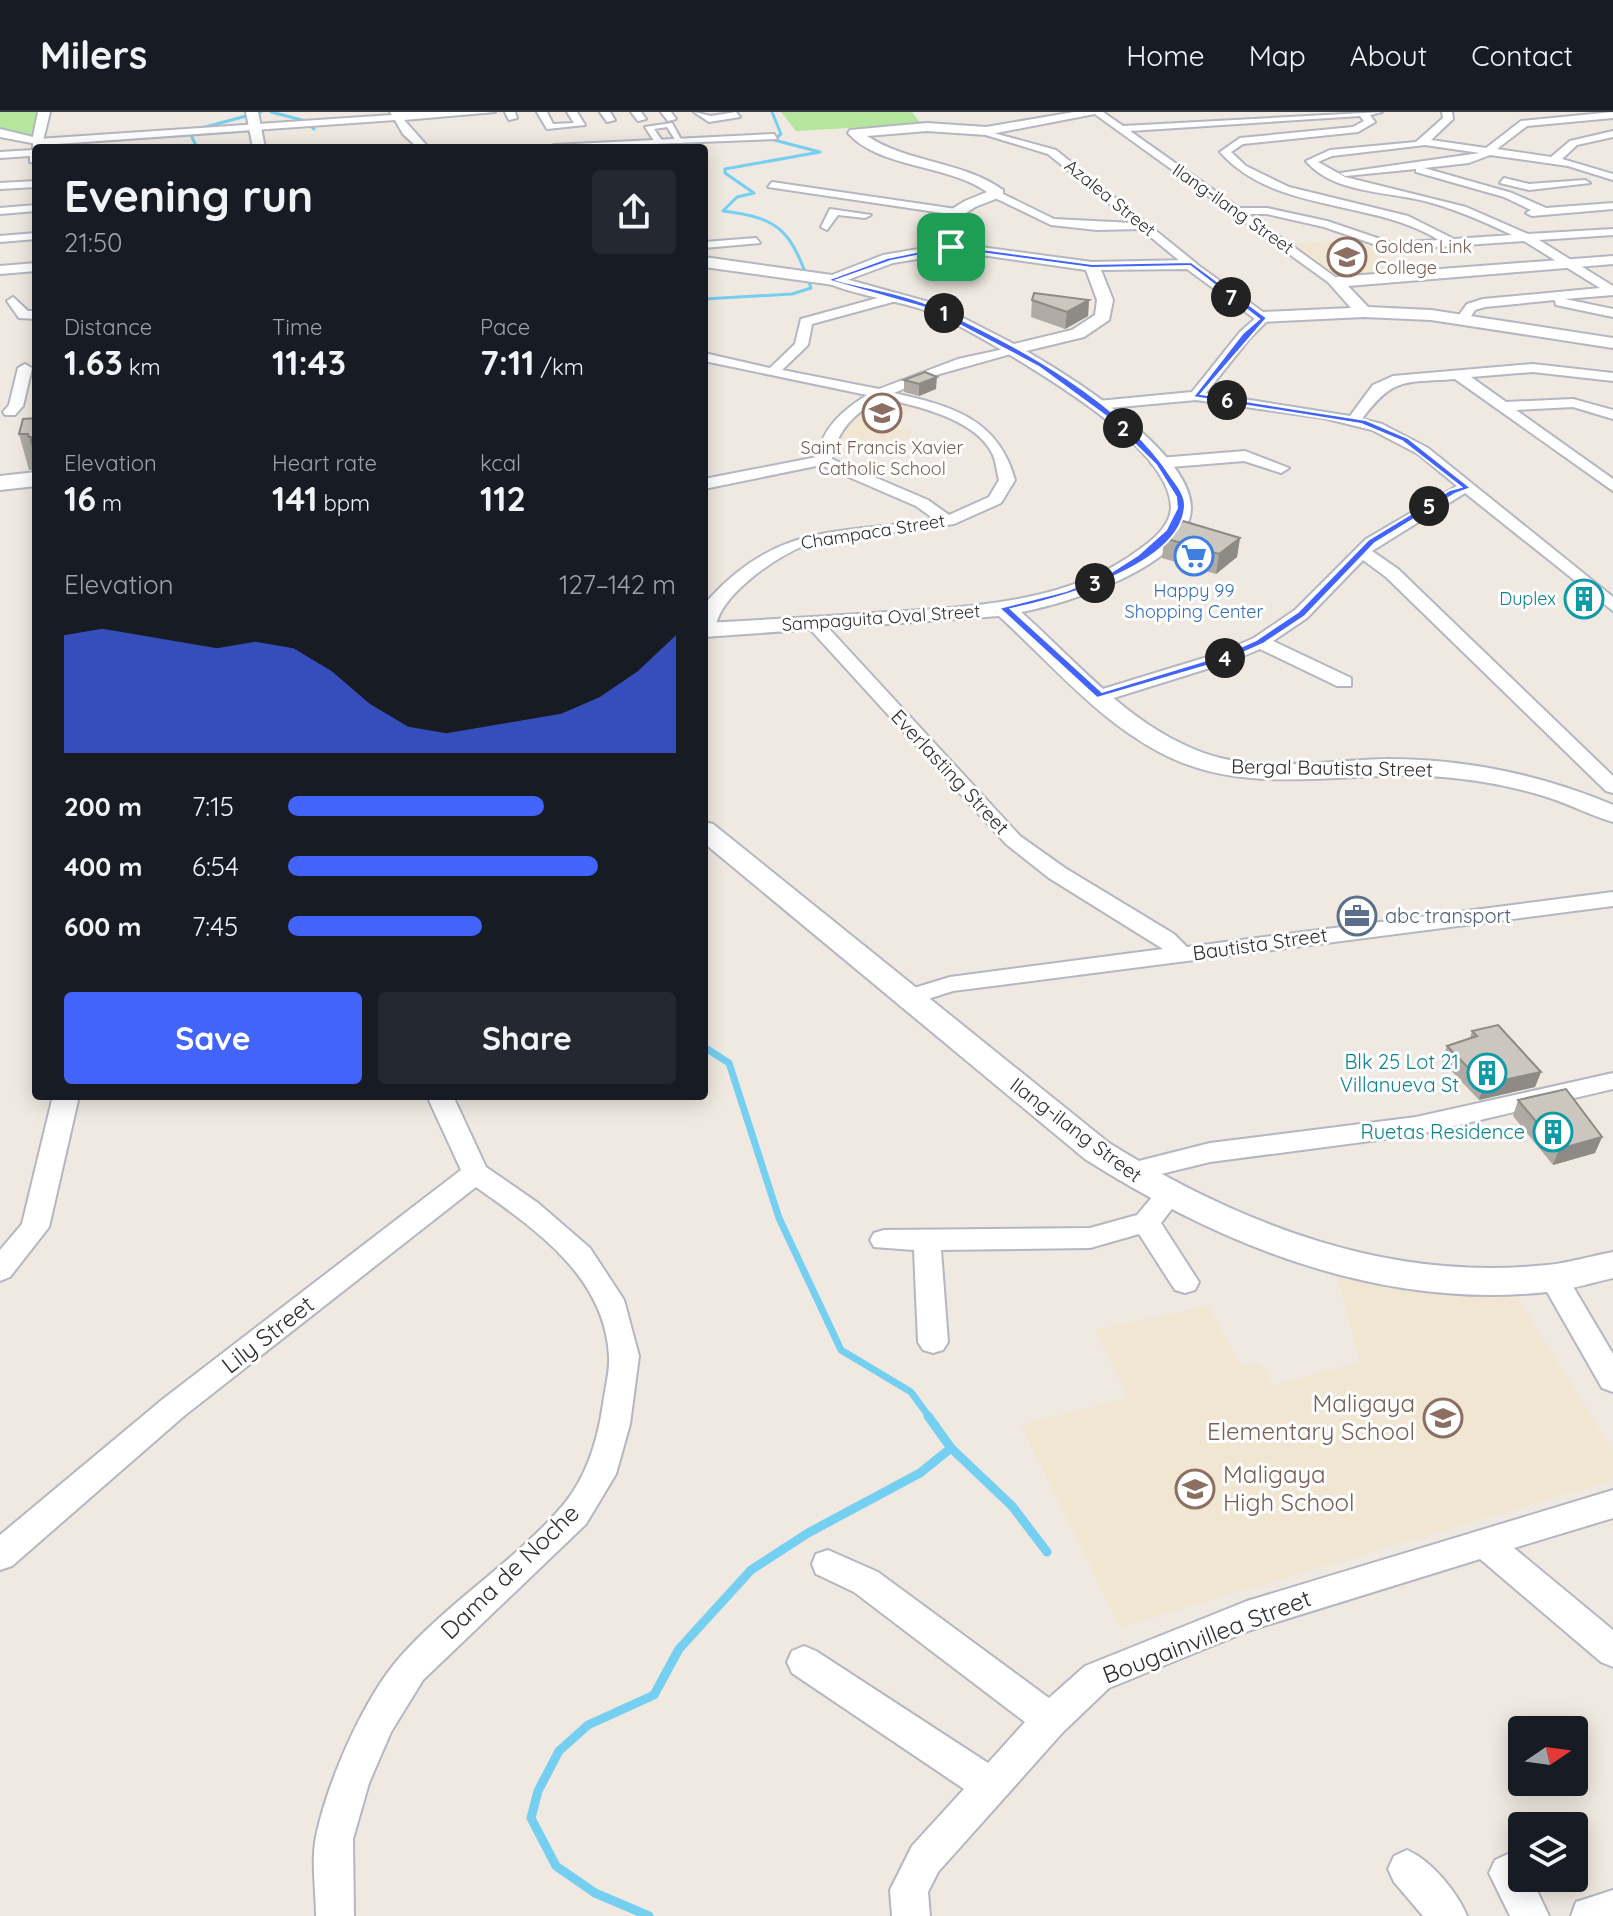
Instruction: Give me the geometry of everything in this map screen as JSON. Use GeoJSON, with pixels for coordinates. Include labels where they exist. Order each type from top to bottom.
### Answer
{"type":"FeatureCollection","features":[{"type":"Feature","properties":{"kind":"main road"},"geometry":{"type":"LineString","coordinates":[[951,247],[935,230],[951,215],[997,195],[984,182],[966,173],[891,152],[854,134],[927,127],[982,131],[1097,112]]}},
{"type":"Feature","properties":{"kind":"main road"},"geometry":{"type":"LineString","coordinates":[[831,280],[889,259],[951,247]]}},
{"type":"Feature","properties":{"kind":"main road","name":"Sampaguita Oval Street"},"geometry":{"type":"LineString","coordinates":[[708,263],[831,280]]}},
{"type":"Feature","properties":{"kind":"main road"},"geometry":{"type":"LineString","coordinates":[[0,483],[32,479]]}},
{"type":"Feature","properties":{"kind":"street"},"geometry":{"type":"LineString","coordinates":[[37,144],[44,112]]}},
{"type":"Feature","properties":{"kind":"street"},"geometry":{"type":"LineString","coordinates":[[252,112],[258,144]]}},
{"type":"Feature","properties":{"kind":"street"},"geometry":{"type":"LineString","coordinates":[[86,144],[145,129],[256,126],[396,115],[413,117],[490,112]]}},
{"type":"Feature","properties":{"kind":"street"},"geometry":{"type":"LineString","coordinates":[[542,112],[550,127],[556,128],[580,125],[572,112]]}},
{"type":"Feature","properties":{"kind":"street"},"geometry":{"type":"LineString","coordinates":[[699,112],[706,119],[735,117],[731,112]]}},
{"type":"Feature","properties":{"kind":"street","name":"Ilang-ilang Street"},"geometry":{"type":"LineString","coordinates":[[1097,112],[1336,282],[1364,312]]}},
{"type":"Feature","properties":{"kind":"street"},"geometry":{"type":"LineString","coordinates":[[1120,129],[1381,112]]}},
{"type":"Feature","properties":{"kind":"street"},"geometry":{"type":"LineString","coordinates":[[1425,142],[1448,119],[1447,112]]}},
{"type":"Feature","properties":{"kind":"street"},"geometry":{"type":"LineString","coordinates":[[1369,113],[1370,122],[1355,130],[1240,141],[1225,152],[1268,181],[1321,198],[1406,218],[1453,244]]}},
{"type":"Feature","properties":{"kind":"street"},"geometry":{"type":"LineString","coordinates":[[396,115],[406,132],[420,144]]}},
{"type":"Feature","properties":{"kind":"street"},"geometry":{"type":"LineString","coordinates":[[1329,174],[1469,160],[1488,152],[1524,123],[1613,115]]}},
{"type":"Feature","properties":{"kind":"street"},"geometry":{"type":"LineString","coordinates":[[659,142],[649,127],[669,119],[685,140]]}},
{"type":"Feature","properties":{"kind":"street"},"geometry":{"type":"LineString","coordinates":[[709,126],[727,150]]}},
{"type":"Feature","properties":{"kind":"street"},"geometry":{"type":"LineString","coordinates":[[740,126],[752,142]]}},
{"type":"Feature","properties":{"kind":"street"},"geometry":{"type":"LineString","coordinates":[[145,129],[146,144]]}},
{"type":"Feature","properties":{"kind":"street","name":"Azalea Street"},"geometry":{"type":"LineString","coordinates":[[982,131],[1052,152],[1256,316],[1264,318]]}},
{"type":"Feature","properties":{"kind":"street"},"geometry":{"type":"LineString","coordinates":[[0,133],[32,156]]}},
{"type":"Feature","properties":{"kind":"street"},"geometry":{"type":"LineString","coordinates":[[1554,166],[1574,143],[1613,134]]}},
{"type":"Feature","properties":{"kind":"street"},"geometry":{"type":"LineString","coordinates":[[638,144],[718,139],[752,142],[774,137]]}},
{"type":"Feature","properties":{"kind":"street"},"geometry":{"type":"LineString","coordinates":[[1479,174],[1529,187],[1585,183],[1554,166],[1425,142],[1312,158],[1314,166],[1329,174],[1431,199],[1483,216],[1571,263],[1612,291]]}},
{"type":"Feature","properties":{"kind":"street"},"geometry":{"type":"LineString","coordinates":[[0,155],[32,157]]}},
{"type":"Feature","properties":{"kind":"street"},"geometry":{"type":"LineString","coordinates":[[1509,165],[1554,166],[1569,163],[1613,177]]}},
{"type":"Feature","properties":{"kind":"street"},"geometry":{"type":"LineString","coordinates":[[1415,167],[1520,200],[1545,212]]}},
{"type":"Feature","properties":{"kind":"street"},"geometry":{"type":"LineString","coordinates":[[0,186],[32,184]]}},
{"type":"Feature","properties":{"kind":"street"},"geometry":{"type":"LineString","coordinates":[[772,185],[951,215]]}},
{"type":"Feature","properties":{"kind":"street"},"geometry":{"type":"LineString","coordinates":[[1520,200],[1613,193]]}},
{"type":"Feature","properties":{"kind":"street"},"geometry":{"type":"LineString","coordinates":[[997,195],[1051,222],[1097,227],[1144,226]]}},
{"type":"Feature","properties":{"kind":"street"},"geometry":{"type":"LineString","coordinates":[[0,198],[32,196]]}},
{"type":"Feature","properties":{"kind":"street"},"geometry":{"type":"LineString","coordinates":[[1483,216],[1613,206]]}},
{"type":"Feature","properties":{"kind":"street"},"geometry":{"type":"LineString","coordinates":[[0,211],[32,208]]}},
{"type":"Feature","properties":{"kind":"street"},"geometry":{"type":"LineString","coordinates":[[827,227],[834,211],[875,216],[909,212],[951,215]]}},
{"type":"Feature","properties":{"kind":"street"},"geometry":{"type":"LineString","coordinates":[[1235,211],[1267,211],[1327,224],[1385,246],[1613,232]]}},
{"type":"Feature","properties":{"kind":"street"},"geometry":{"type":"LineString","coordinates":[[0,224],[32,222]]}},
{"type":"Feature","properties":{"kind":"street"},"geometry":{"type":"LineString","coordinates":[[0,239],[32,236]]}},
{"type":"Feature","properties":{"kind":"street"},"geometry":{"type":"LineString","coordinates":[[708,238],[751,237],[708,244]]}},
{"type":"Feature","properties":{"kind":"street"},"geometry":{"type":"LineString","coordinates":[[951,247],[1092,266],[1191,264]]}},
{"type":"Feature","properties":{"kind":"street"},"geometry":{"type":"LineString","coordinates":[[1336,282],[1613,260]]}},
{"type":"Feature","properties":{"kind":"street"},"geometry":{"type":"LineString","coordinates":[[824,460],[826,443],[837,426],[878,395],[922,373],[1078,334],[1103,317],[1105,300],[1092,266]]}},
{"type":"Feature","properties":{"kind":"street"},"geometry":{"type":"LineString","coordinates":[[0,270],[32,267]]}},
{"type":"Feature","properties":{"kind":"street","name":"Sampaguita Oval Street"},"geometry":{"type":"LineString","coordinates":[[708,630],[1004,608],[1093,584],[1128,566],[1163,540],[1181,508],[1176,486],[1159,463],[1098,405],[1013,349],[942,312],[831,280]]}},
{"type":"Feature","properties":{"kind":"street"},"geometry":{"type":"LineString","coordinates":[[1463,318],[1471,307],[1483,303],[1612,291]]}},
{"type":"Feature","properties":{"kind":"street"},"geometry":{"type":"LineString","coordinates":[[773,372],[801,345],[806,322],[896,297]]}},
{"type":"Feature","properties":{"kind":"street"},"geometry":{"type":"LineString","coordinates":[[1547,297],[1568,306],[1613,313]]}},
{"type":"Feature","properties":{"kind":"street"},"geometry":{"type":"LineString","coordinates":[[32,299],[13,301],[24,315],[32,315]]}},
{"type":"Feature","properties":{"kind":"street"},"geometry":{"type":"LineString","coordinates":[[1196,396],[1245,335],[1264,318],[1364,312],[1463,318],[1613,343]]}},
{"type":"Feature","properties":{"kind":"street","name":"Champaca Street"},"geometry":{"type":"LineString","coordinates":[[708,358],[920,404],[960,419],[990,441],[1000,454],[1008,480],[1005,490],[978,510],[948,521],[824,536],[781,549],[719,598],[708,615]]}},
{"type":"Feature","properties":{"kind":"street"},"geometry":{"type":"LineString","coordinates":[[10,412],[16,406],[25,368]]}},
{"type":"Feature","properties":{"kind":"street"},"geometry":{"type":"LineString","coordinates":[[1354,420],[1385,383],[1456,373],[1533,368],[1613,377]]}},
{"type":"Feature","properties":{"kind":"street"},"geometry":{"type":"LineString","coordinates":[[1456,373],[1613,486]]}},
{"type":"Feature","properties":{"kind":"street"},"geometry":{"type":"LineString","coordinates":[[0,389],[18,388]]}},
{"type":"Feature","properties":{"kind":"street"},"geometry":{"type":"LineString","coordinates":[[1098,405],[1196,396],[1354,420],[1405,439],[1613,606]]}},
{"type":"Feature","properties":{"kind":"street"},"geometry":{"type":"LineString","coordinates":[[1501,407],[1563,402],[1590,406],[1613,415]]}},
{"type":"Feature","properties":{"kind":"street"},"geometry":{"type":"LineString","coordinates":[[1159,463],[1245,456],[1281,468]]}},
{"type":"Feature","properties":{"kind":"street"},"geometry":{"type":"LineString","coordinates":[[708,483],[824,460],[849,476],[922,503],[948,521]]}},
{"type":"Feature","properties":{"kind":"street"},"geometry":{"type":"LineString","coordinates":[[1100,696],[1223,658],[1260,642],[1301,614],[1361,551],[1408,518],[1453,492],[1467,488]]}},
{"type":"Feature","properties":{"kind":"street"},"geometry":{"type":"LineString","coordinates":[[1361,551],[1392,573],[1613,787]]}},
{"type":"Feature","properties":{"kind":"street","name":"Bergal Bautista Street"},"geometry":{"type":"LineString","coordinates":[[1004,608],[1100,696],[1148,735],[1189,757],[1264,770],[1391,767],[1452,771],[1544,788],[1613,814]]}},
{"type":"Feature","properties":{"kind":"street","name":"Everlasting Street"},"geometry":{"type":"LineString","coordinates":[[815,624],[1013,840],[1057,873],[1166,939],[1181,954]]}},
{"type":"Feature","properties":{"kind":"street"},"geometry":{"type":"LineString","coordinates":[[1260,642],[1344,682]]}},
{"type":"Feature","properties":{"kind":"street","name":"Ilang-ilang Street"},"geometry":{"type":"LineString","coordinates":[[708,833],[1011,1083],[1128,1173],[1168,1197],[1252,1234],[1350,1263],[1436,1278],[1552,1276],[1613,1265]]}},
{"type":"Feature","properties":{"kind":"street","name":"Bautista Street"},"geometry":{"type":"LineString","coordinates":[[909,997],[950,984],[1613,899]]}},
{"type":"Feature","properties":{"kind":"street"},"geometry":{"type":"LineString","coordinates":[[1128,1173],[1160,1161],[1200,1152],[1352,1137],[1613,1081]]}},
{"type":"Feature","properties":{"kind":"street"},"geometry":{"type":"LineString","coordinates":[[0,1270],[35,1227],[65,1100]]}},
{"type":"Feature","properties":{"kind":"street"},"geometry":{"type":"LineString","coordinates":[[442,1100],[475,1173]]}},
{"type":"Feature","properties":{"kind":"street","name":"Lily Street"},"geometry":{"type":"LineString","coordinates":[[0,1556],[37,1521],[245,1352],[475,1173]]}},
{"type":"Feature","properties":{"kind":"street","name":"Dama de Noche"},"geometry":{"type":"LineString","coordinates":[[335,1916],[334,1839],[351,1783],[378,1721],[411,1669],[575,1514],[600,1474],[615,1424],[624,1356],[610,1300],[580,1255],[528,1210],[475,1173]]}},
{"type":"Feature","properties":{"kind":"street"},"geometry":{"type":"LineString","coordinates":[[884,1240],[1090,1238],[1146,1222],[1168,1197]]}},
{"type":"Feature","properties":{"kind":"street"},"geometry":{"type":"LineString","coordinates":[[1146,1222],[1185,1282]]}},
{"type":"Feature","properties":{"kind":"street"},"geometry":{"type":"LineString","coordinates":[[927,1241],[933,1342]]}},
{"type":"Feature","properties":{"kind":"street"},"geometry":{"type":"LineString","coordinates":[[1552,1276],[1613,1380]]}},
{"type":"Feature","properties":{"kind":"street","name":"Bougainvillea Street"},"geometry":{"type":"LineString","coordinates":[[911,1916],[909,1890],[925,1859],[1050,1720],[1097,1677],[1247,1616],[1613,1504]]}},
{"type":"Feature","properties":{"kind":"street"},"geometry":{"type":"LineString","coordinates":[[1484,1543],[1613,1651]]}},
{"type":"Feature","properties":{"kind":"street"},"geometry":{"type":"LineString","coordinates":[[828,1564],[866,1582],[1050,1720]]}},
{"type":"Feature","properties":{"kind":"street"},"geometry":{"type":"LineString","coordinates":[[804,1662],[910,1736],[991,1786]]}},
{"type":"Feature","properties":{"kind":"street"},"geometry":{"type":"LineString","coordinates":[[1407,1869],[1448,1916]]}},
{"type":"Feature","properties":{"kind":"street"},"geometry":{"type":"LineString","coordinates":[[1518,1892],[1530,1916]]}},
{"type":"Feature","properties":{"kind":"street"},"geometry":{"type":"LineString","coordinates":[[1590,1916],[1613,1909]]}},
{"type":"Feature","properties":{"kind":"shaded area","name":"Golden Link College"},"geometry":{"type":"Polygon","coordinates":[[[1357,239],[1406,270],[1337,276],[1289,244],[1357,239]]]}},
{"type":"Feature","properties":{"kind":"shaded area","name":"Saint Francis Xavier Catholic School"},"geometry":{"type":"Polygon","coordinates":[[[879,395],[916,403],[892,427],[912,431],[907,440],[835,441],[845,422],[879,395]]]}},
{"type":"Feature","properties":{"kind":"shaded area"},"geometry":{"type":"Polygon","coordinates":[[[1335,1269],[1513,1290],[1613,1451],[1613,1480],[1120,1627],[1021,1425],[1128,1398],[1095,1330],[1208,1306],[1241,1366],[1259,1362],[1273,1385],[1360,1362],[1335,1269]]]}},
{"type":"Feature","properties":{"kind":"green space"},"geometry":{"type":"Polygon","coordinates":[[[0,112],[41,112],[34,136],[0,130],[0,112]]]}},
{"type":"Feature","properties":{"kind":"green space"},"geometry":{"type":"Polygon","coordinates":[[[781,112],[912,112],[921,124],[796,131],[781,112]]]}},
{"type":"Feature","properties":{"kind":"building"},"geometry":{"type":"Polygon","coordinates":[[[1034,293],[1089,300],[1067,312],[1032,300],[1034,293]]]}},
{"type":"Feature","properties":{"kind":"building"},"geometry":{"type":"Polygon","coordinates":[[[925,372],[937,377],[919,384],[904,380],[925,372]]]}},
{"type":"Feature","properties":{"kind":"building"},"geometry":{"type":"Polygon","coordinates":[[[32,418],[32,437],[19,434],[23,419],[32,418]]]}},
{"type":"Feature","properties":{"kind":"building"},"geometry":{"type":"Polygon","coordinates":[[[1183,521],[1240,538],[1219,554],[1164,538],[1183,521]]]}},
{"type":"Feature","properties":{"kind":"building"},"geometry":{"type":"Polygon","coordinates":[[[1498,1025],[1541,1072],[1484,1084],[1447,1046],[1477,1036],[1472,1031],[1498,1025]]]}},
{"type":"Feature","properties":{"kind":"building"},"geometry":{"type":"Polygon","coordinates":[[[1566,1089],[1602,1137],[1559,1149],[1518,1100],[1566,1089]]]}},
{"type":"Feature","properties":{"kind":"waterway"},"geometry":{"type":"LineString","coordinates":[[195,144],[191,135],[194,130],[261,112]]}},
{"type":"Feature","properties":{"kind":"waterway"},"geometry":{"type":"LineString","coordinates":[[271,112],[306,121],[314,129]]}},
{"type":"Feature","properties":{"kind":"waterway"},"geometry":{"type":"LineString","coordinates":[[708,299],[792,294],[811,288],[797,253],[782,231],[759,218],[723,211],[737,197],[754,193],[725,173],[725,169],[820,152],[774,140],[781,134],[772,112]]}},
{"type":"Feature","properties":{"kind":"waterway"},"geometry":{"type":"LineString","coordinates":[[708,1050],[729,1063],[779,1218],[841,1350],[911,1392],[930,1418]]}},
{"type":"Feature","properties":{"kind":"waterway"},"geometry":{"type":"LineString","coordinates":[[928,1416],[951,1448]]}},
{"type":"Feature","properties":{"kind":"waterway"},"geometry":{"type":"LineString","coordinates":[[649,1916],[595,1893],[556,1866],[531,1818],[538,1791],[559,1751],[588,1725],[654,1695],[679,1649],[751,1570],[808,1533],[920,1473],[951,1448]]}},
{"type":"Feature","properties":{"kind":"waterway"},"geometry":{"type":"LineString","coordinates":[[951,1448],[1012,1506],[1047,1552]]}},
{"type":"Feature","properties":{"kind":"place","name":"Golden Link College"},"geometry":{"type":"Point","coordinates":[1347,257]}},
{"type":"Feature","properties":{"kind":"place","name":"Saint Francis Xavier Catholic School"},"geometry":{"type":"Point","coordinates":[882,413]}},
{"type":"Feature","properties":{"kind":"place","name":"Happy 99 Shopping Center"},"geometry":{"type":"Point","coordinates":[1194,556]}},
{"type":"Feature","properties":{"kind":"place","name":"Duplex"},"geometry":{"type":"Point","coordinates":[1584,599]}},
{"type":"Feature","properties":{"kind":"place","name":"abc transport"},"geometry":{"type":"Point","coordinates":[1357,916]}},
{"type":"Feature","properties":{"kind":"place","name":"Blk 25 Lot 21 Villanueva St"},"geometry":{"type":"Point","coordinates":[1487,1073]}},
{"type":"Feature","properties":{"kind":"place","name":"Ruetas Residence"},"geometry":{"type":"Point","coordinates":[1553,1132]}},
{"type":"Feature","properties":{"kind":"place","name":"Maligaya Elementary School"},"geometry":{"type":"Point","coordinates":[1443,1418]}},
{"type":"Feature","properties":{"kind":"place","name":"Maligaya High School"},"geometry":{"type":"Point","coordinates":[1195,1489]}},
{"type":"Feature","properties":{"kind":"route"},"geometry":{"type":"LineString","coordinates":[[951,247],[1092,266],[1191,264],[1256,316],[1264,318],[1245,335],[1196,396],[1363,422],[1405,439],[1467,488],[1453,492],[1384,533],[1349,562],[1301,614],[1260,642],[1223,658],[1100,696],[1004,608],[1069,593],[1111,576],[1163,540],[1176,521],[1181,508],[1180,497],[1159,463],[1110,415],[1042,366],[932,308],[831,280],[889,259],[951,247]]}}]}
